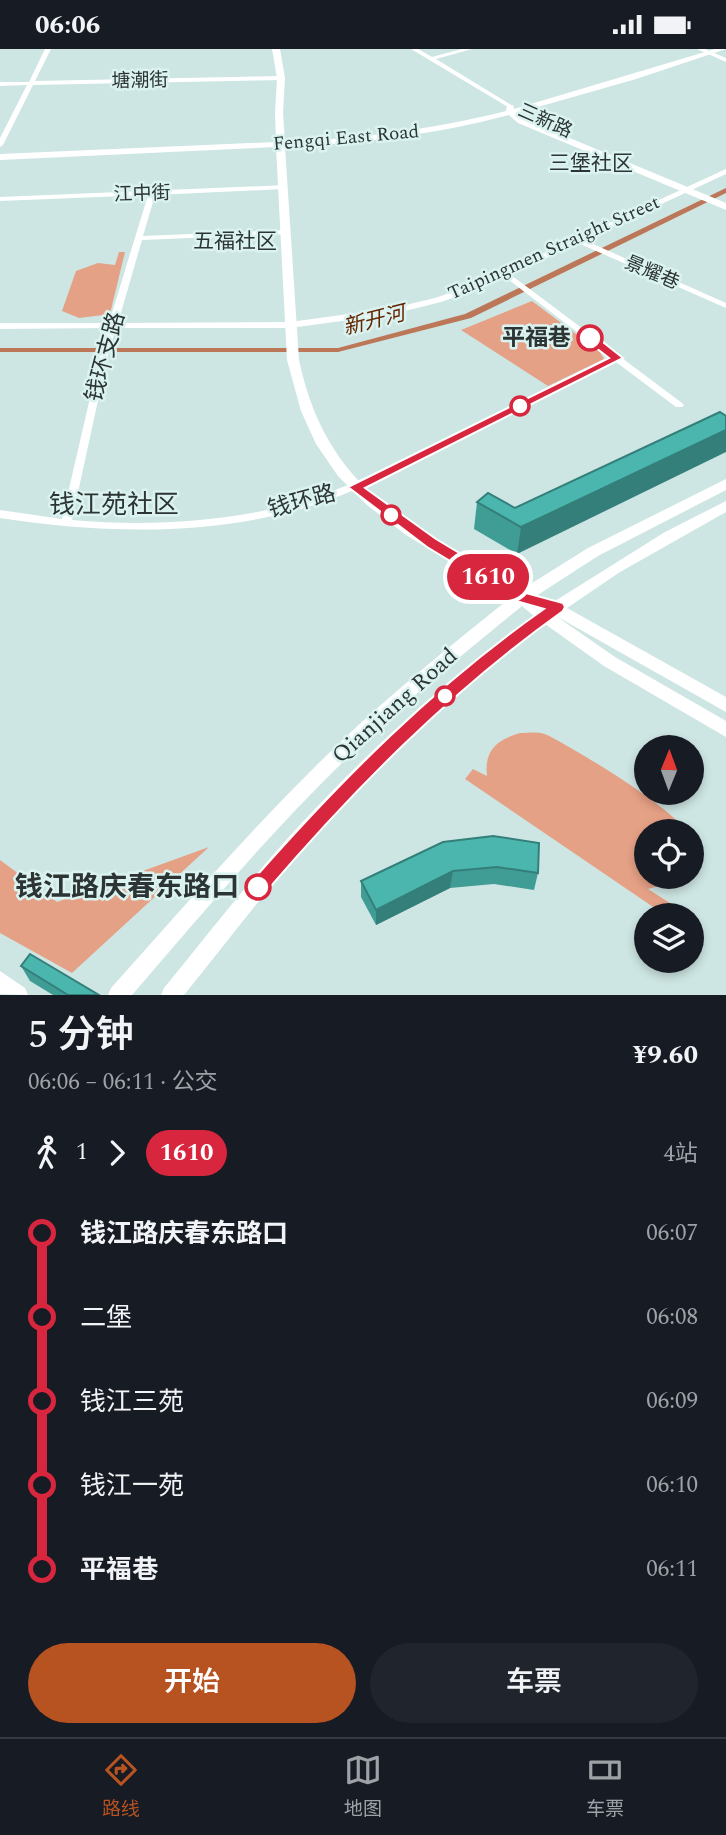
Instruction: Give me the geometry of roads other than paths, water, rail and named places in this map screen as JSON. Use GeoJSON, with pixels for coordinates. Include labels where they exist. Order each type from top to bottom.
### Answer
{"type":"FeatureCollection","features":[{"type":"Feature","properties":{"kind":"main road"},"geometry":{"type":"LineString","coordinates":[[276,49],[281,78],[280,140],[293,360],[296,380],[329,456],[355,487],[432,543],[521,597],[726,705]]}},
{"type":"Feature","properties":{"kind":"main road"},"geometry":{"type":"LineString","coordinates":[[281,78],[286,74],[284,49]]}},
{"type":"Feature","properties":{"kind":"main road","name":"Fengqi East Road"},"geometry":{"type":"LineString","coordinates":[[0,147],[408,135],[604,87],[705,50],[723,49]]}},
{"type":"Feature","properties":{"kind":"main road","name":"三新路"},"geometry":{"type":"LineString","coordinates":[[513,109],[521,121],[724,204]]}},
{"type":"Feature","properties":{"kind":"main road","name":"Fengqi East Road"},"geometry":{"type":"LineString","coordinates":[[0,157],[280,140]]}},
{"type":"Feature","properties":{"kind":"main road","name":"Qianjiang Road"},"geometry":{"type":"LineString","coordinates":[[118,995],[265,828],[336,757],[429,672],[521,597],[593,552],[726,484]]}},
{"type":"Feature","properties":{"kind":"main road","name":"Qianjiang Road"},"geometry":{"type":"LineString","coordinates":[[170,995],[321,815],[438,702],[551,612],[681,528],[726,506]]}},
{"type":"Feature","properties":{"kind":"main road"},"geometry":{"type":"LineString","coordinates":[[551,612],[571,637],[726,730]]}},
{"type":"Feature","properties":{"kind":"main road"},"geometry":{"type":"LineString","coordinates":[[0,981],[18,995]]}},
{"type":"Feature","properties":{"kind":"street"},"geometry":{"type":"LineString","coordinates":[[0,147],[48,49]]}},
{"type":"Feature","properties":{"kind":"street"},"geometry":{"type":"LineString","coordinates":[[414,49],[513,109]]}},
{"type":"Feature","properties":{"kind":"street"},"geometry":{"type":"LineString","coordinates":[[431,59],[469,49]]}},
{"type":"Feature","properties":{"kind":"street"},"geometry":{"type":"LineString","coordinates":[[705,50],[726,60]]}},
{"type":"Feature","properties":{"kind":"street","name":"塘潮街"},"geometry":{"type":"LineString","coordinates":[[0,84],[281,78]]}},
{"type":"Feature","properties":{"kind":"street","name":"Taipingmen Straight Street"},"geometry":{"type":"LineString","coordinates":[[0,326],[290,325],[359,317],[438,300],[505,274],[692,190],[726,171]]}},
{"type":"Feature","properties":{"kind":"street","name":"江中街"},"geometry":{"type":"LineString","coordinates":[[0,199],[284,187]]}},
{"type":"Feature","properties":{"kind":"street","name":"钱环支路"},"geometry":{"type":"LineString","coordinates":[[66,523],[103,359],[141,238],[152,193]]}},
{"type":"Feature","properties":{"kind":"street"},"geometry":{"type":"LineString","coordinates":[[141,238],[286,232]]}},
{"type":"Feature","properties":{"kind":"street","name":"景耀巷"},"geometry":{"type":"LineString","coordinates":[[578,240],[726,306]]}},
{"type":"Feature","properties":{"kind":"street"},"geometry":{"type":"LineString","coordinates":[[505,274],[679,405]]}},
{"type":"Feature","properties":{"kind":"street","name":"钱环路"},"geometry":{"type":"LineString","coordinates":[[0,514],[66,523],[151,525],[288,509],[355,487],[617,358]]}},
{"type":"Feature","properties":{"kind":"waterway","name":"新开河"},"geometry":{"type":"LineString","coordinates":[[0,350],[338,350],[468,316],[726,190]]}},
{"type":"Feature","properties":{"kind":"place","name":"平福巷"},"geometry":{"type":"Point","coordinates":[590,338]}},
{"type":"Feature","properties":{"kind":"place","name":"钱江路庆春东路口"},"geometry":{"type":"Point","coordinates":[258,887]}},
{"type":"Feature","properties":{"kind":"district","name":"三堡社区"},"geometry":{"type":"Point","coordinates":[591,164]}},
{"type":"Feature","properties":{"kind":"district","name":"五福社区"},"geometry":{"type":"Point","coordinates":[235,242]}},
{"type":"Feature","properties":{"kind":"district","name":"钱江苑社区"},"geometry":{"type":"Point","coordinates":[114,505]}}]}
